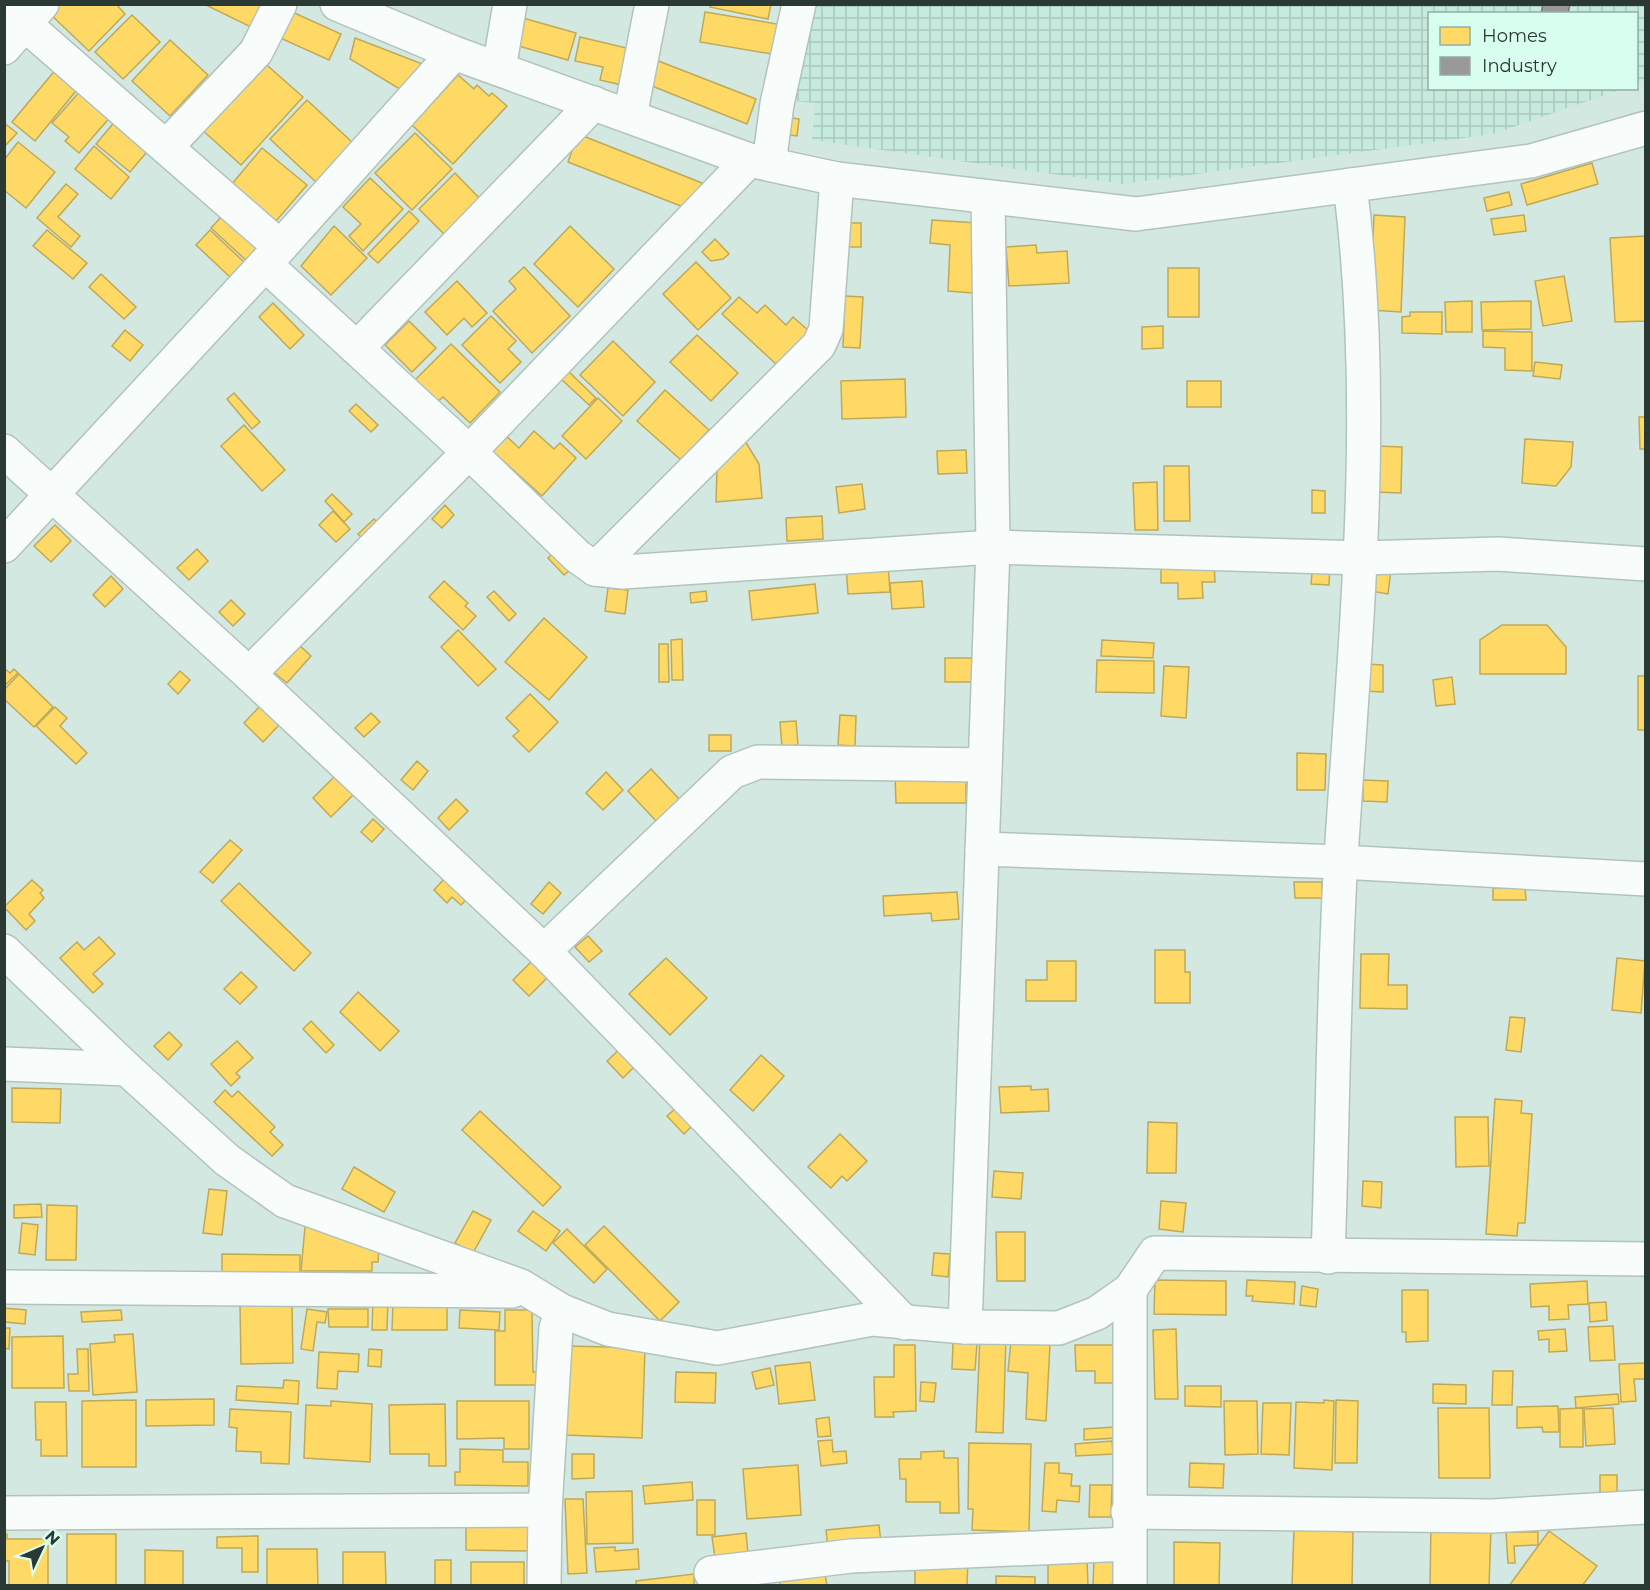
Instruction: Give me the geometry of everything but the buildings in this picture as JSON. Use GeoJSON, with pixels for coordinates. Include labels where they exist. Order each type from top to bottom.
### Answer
{"type":"FeatureCollection","features":[{"type":"Feature","properties":{"kind":"street"},"geometry":{"type":"LineString","coordinates":[[166,147],[256,52],[280,4]]}},
{"type":"Feature","properties":{"kind":"street"},"geometry":{"type":"LineString","coordinates":[[499,69],[510,4]]}},
{"type":"Feature","properties":{"kind":"street"},"geometry":{"type":"LineString","coordinates":[[630,116],[652,4]]}},
{"type":"Feature","properties":{"kind":"street"},"geometry":{"type":"LineString","coordinates":[[249,674],[758,162],[777,104],[799,4]]}},
{"type":"Feature","properties":{"kind":"street"},"geometry":{"type":"LineString","coordinates":[[350,7],[454,53],[758,162],[837,179],[1136,214],[1532,161],[1646,128]]}},
{"type":"Feature","properties":{"kind":"street"},"geometry":{"type":"LineString","coordinates":[[19,20],[166,147],[272,255],[357,348],[577,556],[595,569],[623,572],[993,547],[1362,558],[1498,554],[1646,564]]}},
{"type":"Feature","properties":{"kind":"street"},"geometry":{"type":"LineString","coordinates":[[4,546],[454,53]]}},
{"type":"Feature","properties":{"kind":"street"},"geometry":{"type":"LineString","coordinates":[[357,348],[594,103]]}},
{"type":"Feature","properties":{"kind":"street"},"geometry":{"type":"LineString","coordinates":[[595,569],[819,345],[826,329],[837,179]]}},
{"type":"Feature","properties":{"kind":"street"},"geometry":{"type":"LineString","coordinates":[[1328,1257],[1341,862],[1362,558],[1364,416],[1355,222],[1350,185]]}},
{"type":"Feature","properties":{"kind":"street"},"geometry":{"type":"LineString","coordinates":[[965,1327],[993,547],[988,197]]}},
{"type":"Feature","properties":{"kind":"street"},"geometry":{"type":"LineString","coordinates":[[4,451],[249,674],[544,951],[905,1323]]}},
{"type":"Feature","properties":{"kind":"street"},"geometry":{"type":"LineString","coordinates":[[544,951],[732,772],[758,762],[985,765]]}},
{"type":"Feature","properties":{"kind":"street"},"geometry":{"type":"LineString","coordinates":[[982,849],[1341,862],[1646,879]]}},
{"type":"Feature","properties":{"kind":"street"},"geometry":{"type":"LineString","coordinates":[[4,951],[127,1069],[227,1160],[285,1201],[521,1287],[562,1311],[608,1329],[717,1348],[872,1319],[965,1327],[1059,1328],[1097,1313],[1130,1290],[1155,1253],[1328,1257],[1646,1259]]}},
{"type":"Feature","properties":{"kind":"street"},"geometry":{"type":"LineString","coordinates":[[4,1064],[127,1069]]}},
{"type":"Feature","properties":{"kind":"street"},"geometry":{"type":"LineString","coordinates":[[4,1287],[508,1293],[521,1287]]}},
{"type":"Feature","properties":{"kind":"street"},"geometry":{"type":"LineString","coordinates":[[1130,1290],[1130,1586]]}},
{"type":"Feature","properties":{"kind":"street"},"geometry":{"type":"LineString","coordinates":[[544,1586],[545,1510],[556,1328],[562,1311]]}},
{"type":"Feature","properties":{"kind":"street"},"geometry":{"type":"LineString","coordinates":[[711,1573],[851,1556],[1129,1528],[1492,1516],[1646,1507]]}},
{"type":"Feature","properties":{"kind":"street"},"geometry":{"type":"LineString","coordinates":[[4,1514],[545,1510]]}},
{"type":"Feature","properties":{"kind":"shaded area"},"geometry":{"type":"Polygon","coordinates":[[[810,5],[1645,5],[1645,81],[1638,83],[1638,12],[1428,12],[1428,90],[1619,90],[1493,134],[1123,184],[812,140],[815,103],[795,101],[810,5]]]}}]}
